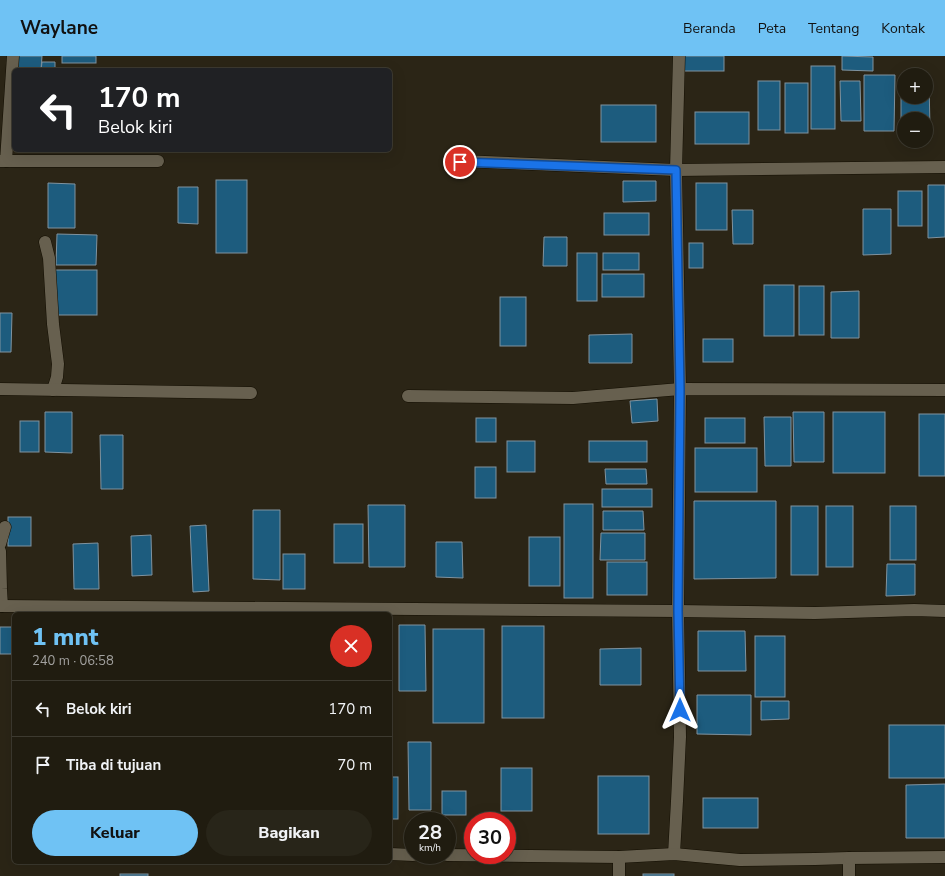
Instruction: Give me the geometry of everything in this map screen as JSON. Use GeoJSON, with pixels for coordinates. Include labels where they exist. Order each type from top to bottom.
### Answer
{"type":"FeatureCollection","features":[{"type":"Feature","properties":{"kind":"street"},"geometry":{"type":"LineString","coordinates":[[13,56],[3,161],[158,161]]}},
{"type":"Feature","properties":{"kind":"street"},"geometry":{"type":"LineString","coordinates":[[674,854],[680,737],[678,611],[680,389],[676,170],[680,56]]}},
{"type":"Feature","properties":{"kind":"street"},"geometry":{"type":"LineString","coordinates":[[460,162],[676,170],[945,168]]}},
{"type":"Feature","properties":{"kind":"street"},"geometry":{"type":"LineString","coordinates":[[45,242],[49,258],[53,324],[58,364],[57,377],[53,390]]}},
{"type":"Feature","properties":{"kind":"street"},"geometry":{"type":"LineString","coordinates":[[0,389],[251,394]]}},
{"type":"Feature","properties":{"kind":"street"},"geometry":{"type":"LineString","coordinates":[[408,396],[573,398],[680,389],[945,390]]}},
{"type":"Feature","properties":{"kind":"street"},"geometry":{"type":"LineString","coordinates":[[0,544],[5,527]]}},
{"type":"Feature","properties":{"kind":"street"},"geometry":{"type":"LineString","coordinates":[[0,551],[1,606],[816,613],[914,610],[945,612]]}},
{"type":"Feature","properties":{"kind":"street"},"geometry":{"type":"LineString","coordinates":[[392,854],[404,854]]}},
{"type":"Feature","properties":{"kind":"street"},"geometry":{"type":"LineString","coordinates":[[456,855],[619,857],[674,854],[740,860],[945,857]]}},
{"type":"Feature","properties":{"kind":"street"},"geometry":{"type":"LineString","coordinates":[[619,857],[620,876]]}},
{"type":"Feature","properties":{"kind":"street"},"geometry":{"type":"LineString","coordinates":[[848,876],[849,858]]}},
{"type":"Feature","properties":{"kind":"building"},"geometry":{"type":"Polygon","coordinates":[[[16,56],[42,56],[41,68],[17,68],[16,56]]]}},
{"type":"Feature","properties":{"kind":"building"},"geometry":{"type":"Polygon","coordinates":[[[62,56],[96,56],[96,63],[62,63],[62,56]]]}},
{"type":"Feature","properties":{"kind":"building"},"geometry":{"type":"Polygon","coordinates":[[[684,56],[724,56],[724,71],[684,71],[684,56]]]}},
{"type":"Feature","properties":{"kind":"building"},"geometry":{"type":"Polygon","coordinates":[[[842,56],[873,57],[873,71],[842,70],[842,56]]]}},
{"type":"Feature","properties":{"kind":"building"},"geometry":{"type":"Polygon","coordinates":[[[42,62],[55,62],[55,68],[41,68],[42,62]]]}},
{"type":"Feature","properties":{"kind":"building"},"geometry":{"type":"Polygon","coordinates":[[[811,66],[835,66],[835,129],[811,129],[811,66]]]}},
{"type":"Feature","properties":{"kind":"building"},"geometry":{"type":"Polygon","coordinates":[[[864,75],[895,75],[894,131],[864,131],[864,75]]]}},
{"type":"Feature","properties":{"kind":"building"},"geometry":{"type":"Polygon","coordinates":[[[758,81],[780,81],[780,130],[758,130],[758,81]]]}},
{"type":"Feature","properties":{"kind":"building"},"geometry":{"type":"Polygon","coordinates":[[[840,81],[860,81],[861,121],[841,121],[840,81]]]}},
{"type":"Feature","properties":{"kind":"building"},"geometry":{"type":"Polygon","coordinates":[[[785,83],[808,83],[808,133],[785,133],[785,83]]]}},
{"type":"Feature","properties":{"kind":"building"},"geometry":{"type":"Polygon","coordinates":[[[901,104],[929,104],[930,112],[901,112],[901,104]]]}},
{"type":"Feature","properties":{"kind":"building"},"geometry":{"type":"Polygon","coordinates":[[[601,105],[656,105],[656,142],[601,142],[601,105]]]}},
{"type":"Feature","properties":{"kind":"building"},"geometry":{"type":"Polygon","coordinates":[[[695,112],[749,112],[749,144],[695,144],[695,112]]]}},
{"type":"Feature","properties":{"kind":"building"},"geometry":{"type":"Polygon","coordinates":[[[216,180],[247,180],[247,253],[216,253],[216,180]]]}},
{"type":"Feature","properties":{"kind":"building"},"geometry":{"type":"Polygon","coordinates":[[[623,181],[656,181],[656,201],[623,202],[623,181]]]}},
{"type":"Feature","properties":{"kind":"building"},"geometry":{"type":"Polygon","coordinates":[[[48,183],[75,184],[75,228],[48,228],[48,183]]]}},
{"type":"Feature","properties":{"kind":"building"},"geometry":{"type":"Polygon","coordinates":[[[696,183],[727,183],[727,230],[696,230],[696,183]]]}},
{"type":"Feature","properties":{"kind":"building"},"geometry":{"type":"Polygon","coordinates":[[[928,185],[945,185],[945,237],[928,238],[928,185]]]}},
{"type":"Feature","properties":{"kind":"building"},"geometry":{"type":"Polygon","coordinates":[[[178,187],[198,187],[198,224],[178,223],[178,187]]]}},
{"type":"Feature","properties":{"kind":"building"},"geometry":{"type":"Polygon","coordinates":[[[898,191],[922,191],[922,226],[898,226],[898,191]]]}},
{"type":"Feature","properties":{"kind":"building"},"geometry":{"type":"Polygon","coordinates":[[[863,209],[891,209],[891,254],[863,255],[863,209]]]}},
{"type":"Feature","properties":{"kind":"building"},"geometry":{"type":"Polygon","coordinates":[[[732,210],[753,210],[753,244],[733,244],[732,210]]]}},
{"type":"Feature","properties":{"kind":"building"},"geometry":{"type":"Polygon","coordinates":[[[604,213],[649,213],[649,235],[604,235],[604,213]]]}},
{"type":"Feature","properties":{"kind":"building"},"geometry":{"type":"Polygon","coordinates":[[[57,234],[97,235],[96,265],[56,265],[57,234]]]}},
{"type":"Feature","properties":{"kind":"building"},"geometry":{"type":"Polygon","coordinates":[[[544,237],[567,237],[567,266],[543,266],[544,237]]]}},
{"type":"Feature","properties":{"kind":"building"},"geometry":{"type":"Polygon","coordinates":[[[689,243],[703,243],[703,268],[689,268],[689,243]]]}},
{"type":"Feature","properties":{"kind":"building"},"geometry":{"type":"Polygon","coordinates":[[[577,253],[597,253],[597,301],[577,301],[577,253]]]}},
{"type":"Feature","properties":{"kind":"building"},"geometry":{"type":"Polygon","coordinates":[[[603,253],[639,253],[639,270],[603,270],[603,253]]]}},
{"type":"Feature","properties":{"kind":"building"},"geometry":{"type":"Polygon","coordinates":[[[53,270],[97,270],[97,315],[53,315],[53,270]]]}},
{"type":"Feature","properties":{"kind":"building"},"geometry":{"type":"Polygon","coordinates":[[[602,274],[644,274],[644,297],[602,297],[602,274]]]}},
{"type":"Feature","properties":{"kind":"building"},"geometry":{"type":"Polygon","coordinates":[[[764,285],[794,285],[794,336],[764,336],[764,285]]]}},
{"type":"Feature","properties":{"kind":"building"},"geometry":{"type":"Polygon","coordinates":[[[799,286],[824,286],[824,335],[799,335],[799,286]]]}},
{"type":"Feature","properties":{"kind":"building"},"geometry":{"type":"Polygon","coordinates":[[[859,291],[859,338],[831,338],[831,292],[859,291]]]}},
{"type":"Feature","properties":{"kind":"building"},"geometry":{"type":"Polygon","coordinates":[[[500,297],[526,297],[526,346],[500,346],[500,297]]]}},
{"type":"Feature","properties":{"kind":"building"},"geometry":{"type":"Polygon","coordinates":[[[0,313],[12,313],[11,352],[0,352],[0,313]]]}},
{"type":"Feature","properties":{"kind":"building"},"geometry":{"type":"Polygon","coordinates":[[[632,334],[632,363],[589,363],[589,335],[632,334]]]}},
{"type":"Feature","properties":{"kind":"building"},"geometry":{"type":"Polygon","coordinates":[[[703,339],[733,339],[733,362],[703,362],[703,339]]]}},
{"type":"Feature","properties":{"kind":"building"},"geometry":{"type":"Polygon","coordinates":[[[657,399],[658,421],[632,423],[630,401],[657,399]]]}},
{"type":"Feature","properties":{"kind":"building"},"geometry":{"type":"Polygon","coordinates":[[[45,412],[72,412],[72,453],[45,452],[45,412]]]}},
{"type":"Feature","properties":{"kind":"building"},"geometry":{"type":"Polygon","coordinates":[[[793,412],[824,412],[824,462],[794,462],[793,412]]]}},
{"type":"Feature","properties":{"kind":"building"},"geometry":{"type":"Polygon","coordinates":[[[833,412],[885,412],[885,473],[833,473],[833,412]]]}},
{"type":"Feature","properties":{"kind":"building"},"geometry":{"type":"Polygon","coordinates":[[[919,414],[945,414],[945,476],[919,476],[919,414]]]}},
{"type":"Feature","properties":{"kind":"building"},"geometry":{"type":"Polygon","coordinates":[[[764,417],[791,417],[791,466],[765,466],[764,417]]]}},
{"type":"Feature","properties":{"kind":"building"},"geometry":{"type":"Polygon","coordinates":[[[476,418],[496,418],[496,442],[476,442],[476,418]]]}},
{"type":"Feature","properties":{"kind":"building"},"geometry":{"type":"Polygon","coordinates":[[[705,418],[745,418],[745,443],[705,443],[705,418]]]}},
{"type":"Feature","properties":{"kind":"building"},"geometry":{"type":"Polygon","coordinates":[[[20,421],[39,421],[39,452],[20,452],[20,421]]]}},
{"type":"Feature","properties":{"kind":"building"},"geometry":{"type":"Polygon","coordinates":[[[100,435],[123,435],[123,489],[101,489],[100,435]]]}},
{"type":"Feature","properties":{"kind":"building"},"geometry":{"type":"Polygon","coordinates":[[[507,441],[535,441],[535,472],[507,472],[507,441]]]}},
{"type":"Feature","properties":{"kind":"building"},"geometry":{"type":"Polygon","coordinates":[[[589,441],[647,441],[647,462],[589,462],[589,441]]]}},
{"type":"Feature","properties":{"kind":"building"},"geometry":{"type":"Polygon","coordinates":[[[695,448],[757,448],[757,492],[695,492],[695,448]]]}},
{"type":"Feature","properties":{"kind":"building"},"geometry":{"type":"Polygon","coordinates":[[[475,467],[496,467],[496,498],[475,498],[475,467]]]}},
{"type":"Feature","properties":{"kind":"building"},"geometry":{"type":"Polygon","coordinates":[[[605,469],[646,469],[647,484],[606,484],[605,469]]]}},
{"type":"Feature","properties":{"kind":"building"},"geometry":{"type":"Polygon","coordinates":[[[602,489],[652,489],[652,507],[602,507],[602,489]]]}},
{"type":"Feature","properties":{"kind":"building"},"geometry":{"type":"Polygon","coordinates":[[[694,501],[776,501],[776,578],[694,579],[694,501]]]}},
{"type":"Feature","properties":{"kind":"building"},"geometry":{"type":"Polygon","coordinates":[[[564,504],[593,504],[593,598],[564,598],[564,504]]]}},
{"type":"Feature","properties":{"kind":"building"},"geometry":{"type":"Polygon","coordinates":[[[368,505],[405,505],[405,567],[369,567],[368,505]]]}},
{"type":"Feature","properties":{"kind":"building"},"geometry":{"type":"Polygon","coordinates":[[[791,506],[818,506],[818,575],[791,575],[791,506]]]}},
{"type":"Feature","properties":{"kind":"building"},"geometry":{"type":"Polygon","coordinates":[[[826,506],[853,506],[853,567],[826,567],[826,506]]]}},
{"type":"Feature","properties":{"kind":"building"},"geometry":{"type":"Polygon","coordinates":[[[890,506],[916,506],[916,560],[890,560],[890,506]]]}},
{"type":"Feature","properties":{"kind":"building"},"geometry":{"type":"Polygon","coordinates":[[[253,510],[280,510],[280,580],[253,579],[253,510]]]}},
{"type":"Feature","properties":{"kind":"building"},"geometry":{"type":"Polygon","coordinates":[[[603,511],[643,511],[644,530],[603,530],[603,511]]]}},
{"type":"Feature","properties":{"kind":"building"},"geometry":{"type":"Polygon","coordinates":[[[8,517],[31,517],[31,546],[8,546],[8,517]]]}},
{"type":"Feature","properties":{"kind":"building"},"geometry":{"type":"Polygon","coordinates":[[[334,524],[363,524],[363,563],[334,563],[334,524]]]}},
{"type":"Feature","properties":{"kind":"building"},"geometry":{"type":"Polygon","coordinates":[[[206,525],[209,591],[193,592],[190,526],[206,525]]]}},
{"type":"Feature","properties":{"kind":"building"},"geometry":{"type":"Polygon","coordinates":[[[601,533],[645,533],[645,560],[600,560],[601,533]]]}},
{"type":"Feature","properties":{"kind":"building"},"geometry":{"type":"Polygon","coordinates":[[[151,535],[152,575],[132,576],[131,536],[151,535]]]}},
{"type":"Feature","properties":{"kind":"building"},"geometry":{"type":"Polygon","coordinates":[[[529,537],[560,537],[560,586],[529,586],[529,537]]]}},
{"type":"Feature","properties":{"kind":"building"},"geometry":{"type":"Polygon","coordinates":[[[436,542],[462,542],[463,578],[436,577],[436,542]]]}},
{"type":"Feature","properties":{"kind":"building"},"geometry":{"type":"Polygon","coordinates":[[[98,543],[99,589],[74,589],[73,544],[98,543]]]}},
{"type":"Feature","properties":{"kind":"building"},"geometry":{"type":"Polygon","coordinates":[[[283,554],[305,554],[305,589],[283,589],[283,554]]]}},
{"type":"Feature","properties":{"kind":"building"},"geometry":{"type":"Polygon","coordinates":[[[607,562],[647,562],[647,595],[607,595],[607,562]]]}},
{"type":"Feature","properties":{"kind":"building"},"geometry":{"type":"Polygon","coordinates":[[[887,564],[915,564],[915,595],[886,596],[887,564]]]}},
{"type":"Feature","properties":{"kind":"building"},"geometry":{"type":"Polygon","coordinates":[[[399,625],[425,625],[426,691],[399,691],[399,625]]]}},
{"type":"Feature","properties":{"kind":"building"},"geometry":{"type":"Polygon","coordinates":[[[502,626],[544,626],[544,718],[502,718],[502,626]]]}},
{"type":"Feature","properties":{"kind":"building"},"geometry":{"type":"Polygon","coordinates":[[[0,627],[12,627],[12,654],[0,654],[0,627]]]}},
{"type":"Feature","properties":{"kind":"building"},"geometry":{"type":"Polygon","coordinates":[[[433,629],[484,629],[484,723],[433,723],[433,629]]]}},
{"type":"Feature","properties":{"kind":"building"},"geometry":{"type":"Polygon","coordinates":[[[698,631],[745,631],[746,671],[698,671],[698,631]]]}},
{"type":"Feature","properties":{"kind":"building"},"geometry":{"type":"Polygon","coordinates":[[[755,636],[785,636],[785,697],[755,697],[755,636]]]}},
{"type":"Feature","properties":{"kind":"building"},"geometry":{"type":"Polygon","coordinates":[[[641,648],[641,685],[600,685],[600,649],[641,648]]]}},
{"type":"Feature","properties":{"kind":"building"},"geometry":{"type":"Polygon","coordinates":[[[697,695],[751,695],[751,735],[697,734],[697,695]]]}},
{"type":"Feature","properties":{"kind":"building"},"geometry":{"type":"Polygon","coordinates":[[[761,701],[789,701],[789,719],[761,720],[761,701]]]}},
{"type":"Feature","properties":{"kind":"building"},"geometry":{"type":"Polygon","coordinates":[[[889,725],[945,725],[945,778],[889,778],[889,725]]]}},
{"type":"Feature","properties":{"kind":"building"},"geometry":{"type":"Polygon","coordinates":[[[408,742],[431,742],[431,810],[409,810],[408,742]]]}},
{"type":"Feature","properties":{"kind":"building"},"geometry":{"type":"Polygon","coordinates":[[[501,768],[532,768],[532,811],[501,811],[501,768]]]}},
{"type":"Feature","properties":{"kind":"building"},"geometry":{"type":"Polygon","coordinates":[[[598,776],[649,776],[649,834],[598,834],[598,776]]]}},
{"type":"Feature","properties":{"kind":"building"},"geometry":{"type":"Polygon","coordinates":[[[392,777],[398,777],[398,819],[392,819],[392,777]]]}},
{"type":"Feature","properties":{"kind":"building"},"geometry":{"type":"Polygon","coordinates":[[[945,784],[945,838],[906,838],[906,785],[945,784]]]}},
{"type":"Feature","properties":{"kind":"building"},"geometry":{"type":"Polygon","coordinates":[[[442,791],[466,791],[466,812],[464,812],[464,815],[456,815],[456,812],[442,812],[442,791]]]}},
{"type":"Feature","properties":{"kind":"building"},"geometry":{"type":"Polygon","coordinates":[[[703,798],[758,798],[758,828],[703,828],[703,798]]]}},
{"type":"Feature","properties":{"kind":"building"},"geometry":{"type":"Polygon","coordinates":[[[120,874],[148,874],[148,876],[120,876],[120,874]]]}},
{"type":"Feature","properties":{"kind":"building"},"geometry":{"type":"Polygon","coordinates":[[[643,874],[674,874],[674,876],[643,876],[643,874]]]}},
{"type":"Feature","properties":{"kind":"route"},"geometry":{"type":"LineString","coordinates":[[460,162],[676,170],[680,389],[678,611],[680,710]]}}]}
